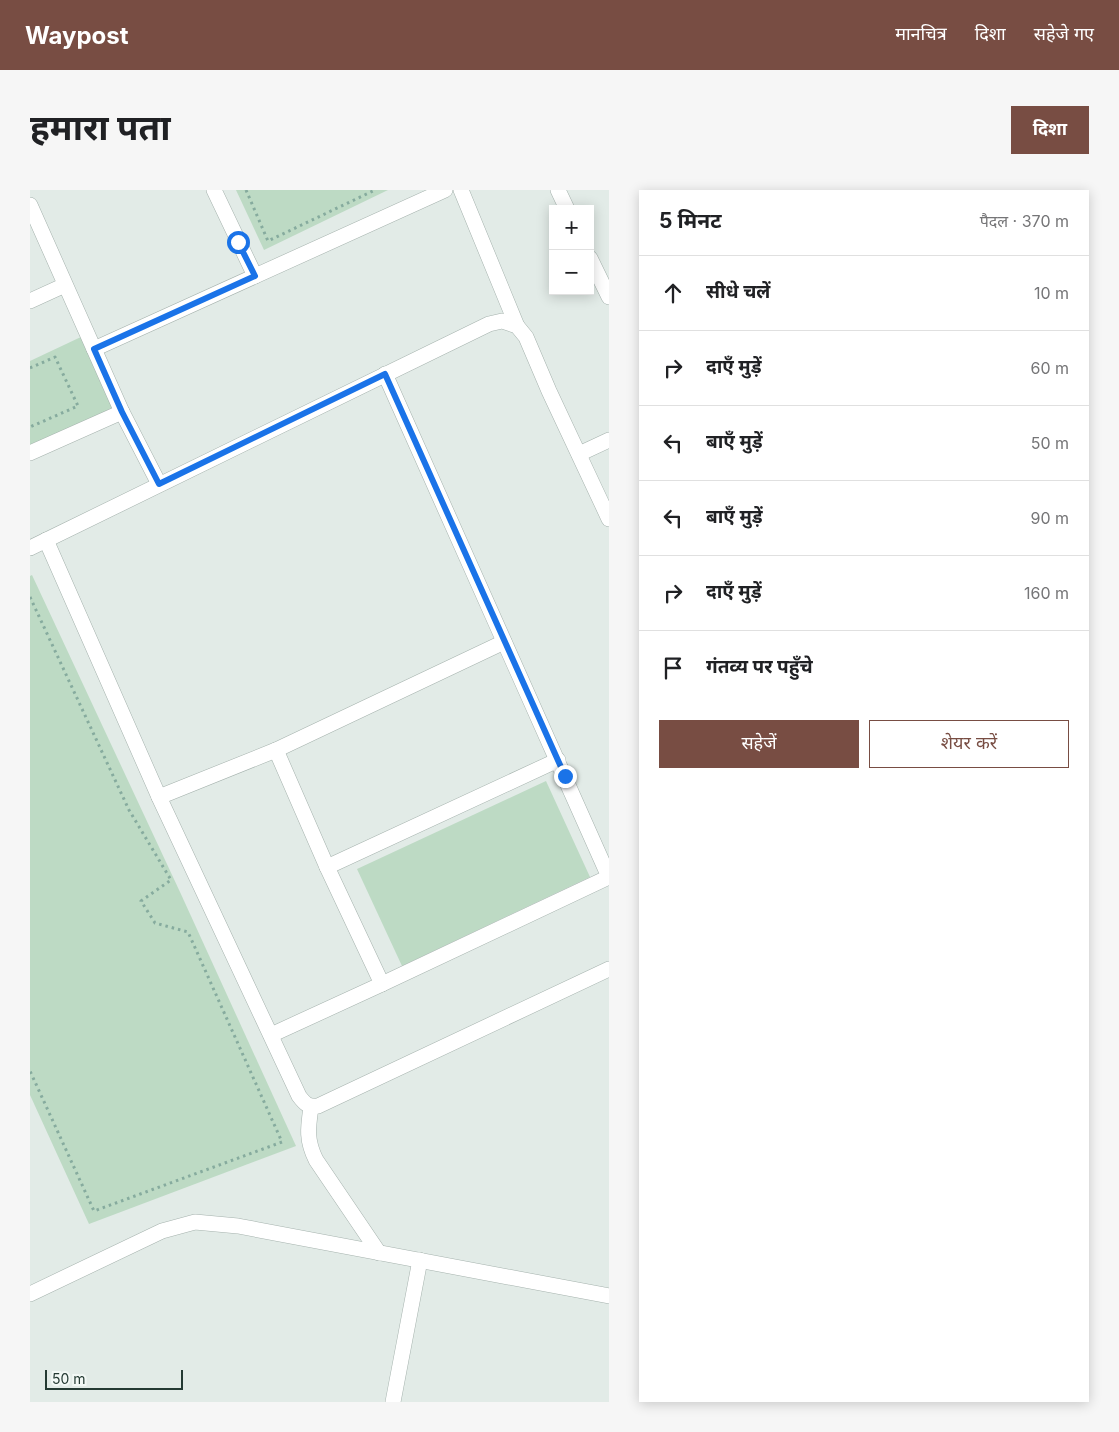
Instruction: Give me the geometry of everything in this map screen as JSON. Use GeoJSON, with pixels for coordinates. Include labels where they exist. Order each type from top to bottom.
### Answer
{"type":"FeatureCollection","features":[{"type":"Feature","properties":{"kind":"street"},"geometry":{"type":"LineString","coordinates":[[214,190],[255,276]]}},
{"type":"Feature","properties":{"kind":"street"},"geometry":{"type":"LineString","coordinates":[[94,349],[445,190]]}},
{"type":"Feature","properties":{"kind":"street"},"geometry":{"type":"LineString","coordinates":[[461,190],[517,326],[526,336],[549,391],[609,519]]}},
{"type":"Feature","properties":{"kind":"street"},"geometry":{"type":"LineString","coordinates":[[558,190],[565,205]]}},
{"type":"Feature","properties":{"kind":"street"},"geometry":{"type":"LineString","coordinates":[[30,205],[122,412],[159,484]]}},
{"type":"Feature","properties":{"kind":"street"},"geometry":{"type":"LineString","coordinates":[[594,266],[609,297]]}},
{"type":"Feature","properties":{"kind":"street"},"geometry":{"type":"LineString","coordinates":[[30,301],[66,285]]}},
{"type":"Feature","properties":{"kind":"street"},"geometry":{"type":"LineString","coordinates":[[30,548],[488,324],[502,321],[517,326]]}},
{"type":"Feature","properties":{"kind":"street"},"geometry":{"type":"LineString","coordinates":[[271,1035],[609,877],[385,374]]}},
{"type":"Feature","properties":{"kind":"street"},"geometry":{"type":"LineString","coordinates":[[30,453],[122,412]]}},
{"type":"Feature","properties":{"kind":"street"},"geometry":{"type":"LineString","coordinates":[[579,454],[609,440]]}},
{"type":"Feature","properties":{"kind":"street"},"geometry":{"type":"LineString","coordinates":[[46,540],[159,798],[299,1096],[305,1104],[311,1107],[318,1106],[609,969]]}},
{"type":"Feature","properties":{"kind":"street"},"geometry":{"type":"LineString","coordinates":[[159,798],[276,750],[504,642]]}},
{"type":"Feature","properties":{"kind":"street"},"geometry":{"type":"LineString","coordinates":[[276,750],[327,867],[382,984]]}},
{"type":"Feature","properties":{"kind":"street"},"geometry":{"type":"LineString","coordinates":[[327,867],[558,760]]}},
{"type":"Feature","properties":{"kind":"street"},"geometry":{"type":"LineString","coordinates":[[311,1107],[308,1132],[310,1147],[316,1160],[380,1253]]}},
{"type":"Feature","properties":{"kind":"street"},"geometry":{"type":"LineString","coordinates":[[30,1294],[162,1231],[195,1222],[238,1226],[609,1296]]}},
{"type":"Feature","properties":{"kind":"street"},"geometry":{"type":"LineString","coordinates":[[393,1402],[420,1260]]}},
{"type":"Feature","properties":{"kind":"path"},"geometry":{"type":"LineString","coordinates":[[246,190],[268,241],[375,190]]}},
{"type":"Feature","properties":{"kind":"path"},"geometry":{"type":"LineString","coordinates":[[30,368],[55,357],[78,406],[30,427]]}},
{"type":"Feature","properties":{"kind":"path"},"geometry":{"type":"LineString","coordinates":[[30,597],[129,810],[171,880],[142,901],[155,923],[188,932],[282,1142],[94,1211],[30,1071]]}},
{"type":"Feature","properties":{"kind":"green space"},"geometry":{"type":"Polygon","coordinates":[[[236,190],[388,190],[264,250],[236,190]]]}},
{"type":"Feature","properties":{"kind":"green space"},"geometry":{"type":"Polygon","coordinates":[[[83,336],[115,409],[30,447],[30,361],[83,336]]]}},
{"type":"Feature","properties":{"kind":"green space"},"geometry":{"type":"Polygon","coordinates":[[[32,575],[296,1146],[89,1224],[30,1095],[30,576],[32,575]]]}},
{"type":"Feature","properties":{"kind":"green space"},"geometry":{"type":"Polygon","coordinates":[[[546,781],[590,877],[402,966],[357,869],[546,781]]]}},
{"type":"Feature","properties":{"kind":"route"},"geometry":{"type":"LineString","coordinates":[[238,242],[255,276],[94,349],[122,412],[159,484],[385,374],[565,776]]}}]}
